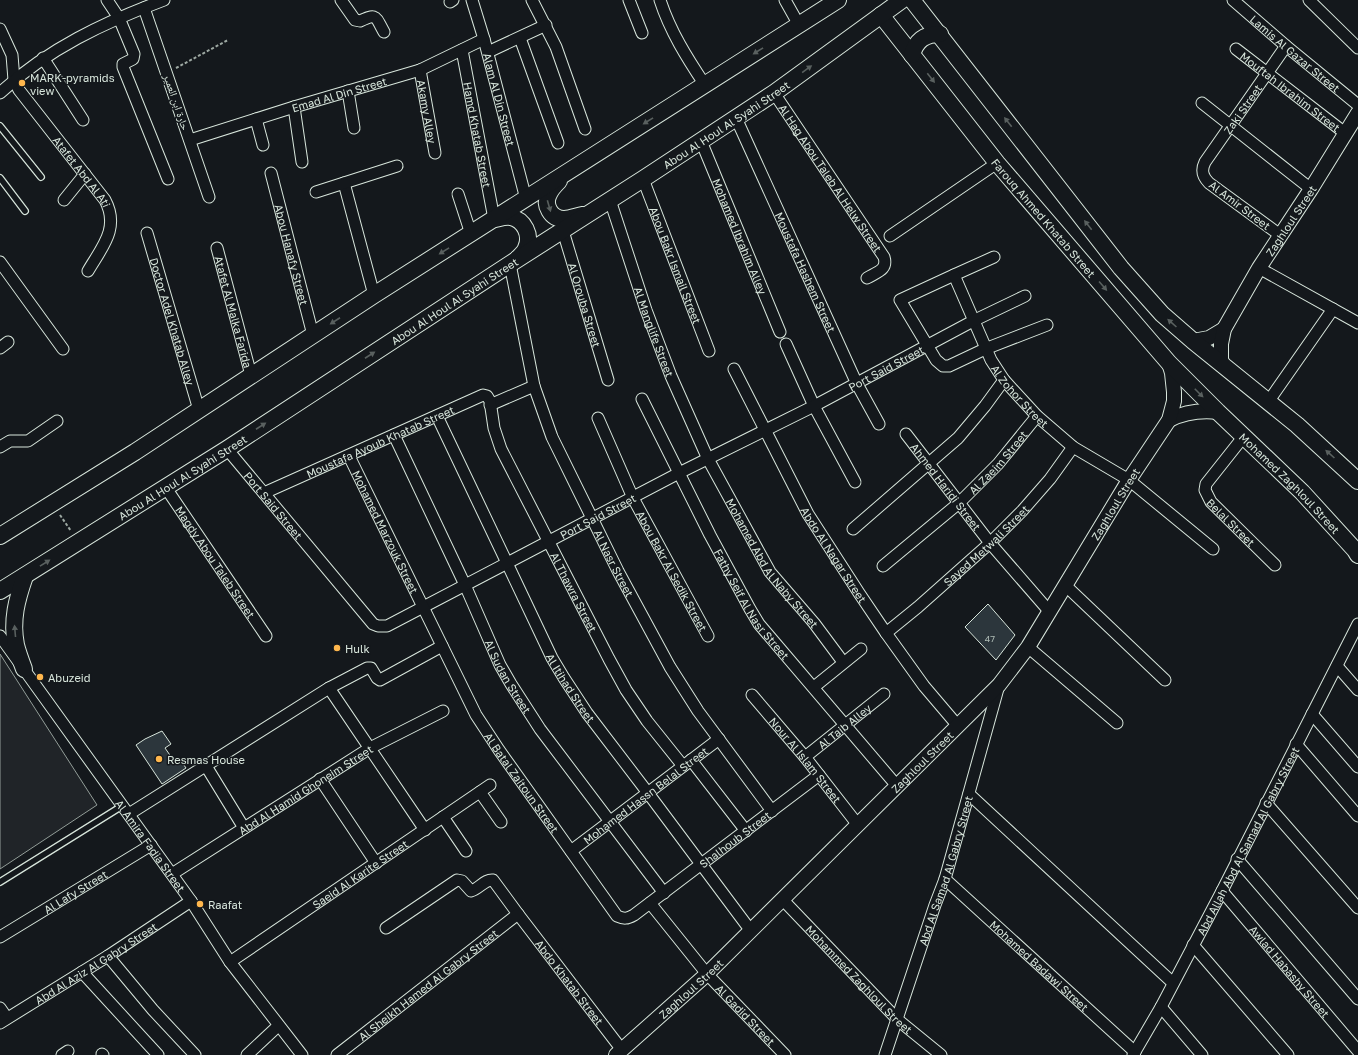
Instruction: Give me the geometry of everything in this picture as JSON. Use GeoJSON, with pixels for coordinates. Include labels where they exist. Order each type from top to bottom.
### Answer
{"type":"FeatureCollection","features":[{"type":"Feature","properties":{"kind":"main road"},"geometry":{"type":"LineString","coordinates":[[0,536],[199,410],[374,295],[838,0]]}},
{"type":"Feature","properties":{"kind":"main road","name":"Abou Al Houl Al Syahi Street"},"geometry":{"type":"LineString","coordinates":[[0,591],[227,449],[701,141],[774,93],[902,0]]}},
{"type":"Feature","properties":{"kind":"main road"},"geometry":{"type":"LineString","coordinates":[[912,0],[1134,284],[1162,314],[1193,342],[1297,425],[1358,481]]}},
{"type":"Feature","properties":{"kind":"main road","name":"Farouq Ahmed Khatab Street"},"geometry":{"type":"LineString","coordinates":[[881,15],[997,163],[1169,363],[1218,412]]}},
{"type":"Feature","properties":{"kind":"main road"},"geometry":{"type":"LineString","coordinates":[[912,55],[918,41],[924,36],[940,34]]}},
{"type":"Feature","properties":{"kind":"main road"},"geometry":{"type":"LineString","coordinates":[[565,174],[549,192],[547,206],[550,213],[563,219],[589,213]]}},
{"type":"Feature","properties":{"kind":"main road"},"geometry":{"type":"LineString","coordinates":[[494,219],[505,216],[512,217],[525,227],[528,234],[526,249],[514,262]]}},
{"type":"Feature","properties":{"kind":"main road","name":"Mohamed Zaghloul Street"},"geometry":{"type":"LineString","coordinates":[[1218,412],[1302,492],[1355,550],[1358,556]]}},
{"type":"Feature","properties":{"kind":"main road"},"geometry":{"type":"LineString","coordinates":[[24,669],[16,646],[14,622],[17,598],[25,576]]}},
{"type":"Feature","properties":{"kind":"street"},"geometry":{"type":"LineString","coordinates":[[107,0],[119,18],[134,54],[133,59],[123,64],[123,67],[168,179]]}},
{"type":"Feature","properties":{"kind":"street"},"geometry":{"type":"LineString","coordinates":[[0,93],[14,80],[43,58],[81,36],[119,18],[164,0]]}},
{"type":"Feature","properties":{"kind":"street"},"geometry":{"type":"LineString","coordinates":[[340,0],[355,20],[360,21],[373,16],[384,32]]}},
{"type":"Feature","properties":{"kind":"street","name":"Alam Al Din Street"},"geometry":{"type":"LineString","coordinates":[[472,0],[488,52],[526,198]]}},
{"type":"Feature","properties":{"kind":"street"},"geometry":{"type":"LineString","coordinates":[[532,0],[546,25],[563,64],[585,130]]}},
{"type":"Feature","properties":{"kind":"street"},"geometry":{"type":"LineString","coordinates":[[629,0],[642,33]]}},
{"type":"Feature","properties":{"kind":"street"},"geometry":{"type":"LineString","coordinates":[[660,0],[664,14],[683,50],[705,85]]}},
{"type":"Feature","properties":{"kind":"street"},"geometry":{"type":"LineString","coordinates":[[785,0],[799,25]]}},
{"type":"Feature","properties":{"kind":"street","name":"Lamis Al Gazar Street"},"geometry":{"type":"LineString","coordinates":[[1233,0],[1358,105]]}},
{"type":"Feature","properties":{"kind":"street"},"geometry":{"type":"LineString","coordinates":[[1309,0],[1358,48]]}},
{"type":"Feature","properties":{"kind":"street","name":"حارة ابن العمير"},"geometry":{"type":"LineString","coordinates":[[144,8],[209,197]]}},
{"type":"Feature","properties":{"kind":"street"},"geometry":{"type":"LineString","coordinates":[[488,52],[546,25]]}},
{"type":"Feature","properties":{"kind":"street"},"geometry":{"type":"LineString","coordinates":[[0,29],[12,55],[14,80]]}},
{"type":"Feature","properties":{"kind":"street"},"geometry":{"type":"LineString","coordinates":[[520,38],[558,143]]}},
{"type":"Feature","properties":{"kind":"street","name":"Emad Al Din Street"},"geometry":{"type":"LineString","coordinates":[[190,140],[348,90],[420,70],[484,39]]}},
{"type":"Feature","properties":{"kind":"street","name":"Zaki Street"},"geometry":{"type":"LineString","coordinates":[[1202,173],[1202,167],[1205,162],[1286,46]]}},
{"type":"Feature","properties":{"kind":"street","name":"Mouftah Ibrahim Street"},"geometry":{"type":"LineString","coordinates":[[1236,49],[1345,133]]}},
{"type":"Feature","properties":{"kind":"street","name":"Hamd Khatab Street"},"geometry":{"type":"LineString","coordinates":[[462,50],[494,219]]}},
{"type":"Feature","properties":{"kind":"street"},"geometry":{"type":"LineString","coordinates":[[43,58],[83,120]]}},
{"type":"Feature","properties":{"kind":"street","name":"Akamy Alley"},"geometry":{"type":"LineString","coordinates":[[420,70],[435,153]]}},
{"type":"Feature","properties":{"kind":"street","name":"Atafet Abd Al Ati"},"geometry":{"type":"LineString","coordinates":[[14,80],[22,95],[105,200],[111,220],[109,233],[88,271]]}},
{"type":"Feature","properties":{"kind":"street"},"geometry":{"type":"LineString","coordinates":[[348,90],[354,128]]}},
{"type":"Feature","properties":{"kind":"street","name":"Al Hag Abou Taleb Al Helw Street"},"geometry":{"type":"LineString","coordinates":[[774,93],[884,257],[885,265],[883,269],[867,278]]}},
{"type":"Feature","properties":{"kind":"street"},"geometry":{"type":"LineString","coordinates":[[1202,103],[1311,189]]}},
{"type":"Feature","properties":{"kind":"street"},"geometry":{"type":"LineString","coordinates":[[294,107],[302,162]]}},
{"type":"Feature","properties":{"kind":"street","name":"Zaghloul Street"},"geometry":{"type":"LineString","coordinates":[[1224,366],[1221,344],[1224,329],[1259,268],[1311,189],[1358,113]]}},
{"type":"Feature","properties":{"kind":"street","name":"Moustafa Hashem Street"},"geometry":{"type":"LineString","coordinates":[[736,118],[857,384],[879,424]]}},
{"type":"Feature","properties":{"kind":"street"},"geometry":{"type":"LineString","coordinates":[[256,119],[263,145]]}},
{"type":"Feature","properties":{"kind":"street","name":"Mohamed Ibrahim Alley"},"geometry":{"type":"LineString","coordinates":[[701,141],[780,332]]}},
{"type":"Feature","properties":{"kind":"street","name":"Al Hag Abou Taleb Al Helw Street"},"geometry":{"type":"LineString","coordinates":[[890,236],[997,163]]}},
{"type":"Feature","properties":{"kind":"street"},"geometry":{"type":"LineString","coordinates":[[316,192],[397,166]]}},
{"type":"Feature","properties":{"kind":"street","name":"Abou Hanafy Street"},"geometry":{"type":"LineString","coordinates":[[271,173],[313,335]]}},
{"type":"Feature","properties":{"kind":"street","name":"Al Amir Street"},"geometry":{"type":"LineString","coordinates":[[1202,173],[1204,178],[1209,183],[1280,236]]}},
{"type":"Feature","properties":{"kind":"street"},"geometry":{"type":"LineString","coordinates":[[64,200],[85,174]]}},
{"type":"Feature","properties":{"kind":"street","name":"Abou Bakr Ismail Street"},"geometry":{"type":"LineString","coordinates":[[643,179],[710,351]]}},
{"type":"Feature","properties":{"kind":"street"},"geometry":{"type":"LineString","coordinates":[[344,183],[374,295]]}},
{"type":"Feature","properties":{"kind":"street"},"geometry":{"type":"LineString","coordinates":[[458,194],[470,234]]}},
{"type":"Feature","properties":{"kind":"street","name":"Al Manglife Street"},"geometry":{"type":"LineString","coordinates":[[610,200],[646,310],[668,368],[708,459]]}},
{"type":"Feature","properties":{"kind":"street","name":"Al Orouba Street"},"geometry":{"type":"LineString","coordinates":[[563,231],[608,380]]}},
{"type":"Feature","properties":{"kind":"street","name":"Doctor Adel Khatab Alley"},"geometry":{"type":"LineString","coordinates":[[147,233],[199,410]]}},
{"type":"Feature","properties":{"kind":"street","name":"Atafet Al Malka Farida"},"geometry":{"type":"LineString","coordinates":[[217,248],[251,375]]}},
{"type":"Feature","properties":{"kind":"street"},"geometry":{"type":"LineString","coordinates":[[994,257],[900,300],[936,360],[943,366],[949,366],[985,349],[1047,325]]}},
{"type":"Feature","properties":{"kind":"street"},"geometry":{"type":"LineString","coordinates":[[0,262],[63,349]]}},
{"type":"Feature","properties":{"kind":"street","name":"Al Nasr Street"},"geometry":{"type":"LineString","coordinates":[[514,262],[534,386],[552,437],[618,571],[670,667],[698,711],[772,811]]}},
{"type":"Feature","properties":{"kind":"street"},"geometry":{"type":"LineString","coordinates":[[1259,268],[1358,323]]}},
{"type":"Feature","properties":{"kind":"street","name":"Al Zohor Street"},"geometry":{"type":"LineString","coordinates":[[954,274],[991,360],[1004,380],[1037,416],[1073,447],[1129,480],[1213,549]]}},
{"type":"Feature","properties":{"kind":"street","name":"Port Said Street"},"geometry":{"type":"LineString","coordinates":[[227,449],[374,624],[378,626],[387,626],[679,473],[814,406],[973,321],[1025,296]]}},
{"type":"Feature","properties":{"kind":"street"},"geometry":{"type":"LineString","coordinates":[[1268,402],[1333,309]]}},
{"type":"Feature","properties":{"kind":"street"},"geometry":{"type":"LineString","coordinates":[[1193,342],[1209,338],[1224,329]]}},
{"type":"Feature","properties":{"kind":"street"},"geometry":{"type":"LineString","coordinates":[[786,344],[814,406],[855,482]]}},
{"type":"Feature","properties":{"kind":"street","name":"Zaghloul Street"},"geometry":{"type":"LineString","coordinates":[[619,1052],[708,974],[999,685],[1028,647],[1129,480],[1169,420],[1174,401],[1174,392],[1173,377],[1169,363]]}},
{"type":"Feature","properties":{"kind":"street","name":"Abdo Al Nagar Street"},"geometry":{"type":"LineString","coordinates":[[734,369],[808,514],[886,633],[924,686],[958,726]]}},
{"type":"Feature","properties":{"kind":"street"},"geometry":{"type":"LineString","coordinates":[[853,529],[928,463],[945,450],[962,433],[1004,380]]}},
{"type":"Feature","properties":{"kind":"street"},"geometry":{"type":"LineString","coordinates":[[490,405],[534,386]]}},
{"type":"Feature","properties":{"kind":"street","name":"Moustafa Ayoub Khatab Street"},"geometry":{"type":"LineString","coordinates":[[264,493],[483,395],[487,396],[490,405]]}},
{"type":"Feature","properties":{"kind":"street","name":"Fathy Seif Al Nasr Street"},"geometry":{"type":"LineString","coordinates":[[642,399],[710,535],[750,609],[768,636],[897,786]]}},
{"type":"Feature","properties":{"kind":"street","name":"Al Thawra Street"},"geometry":{"type":"LineString","coordinates":[[490,405],[494,428],[501,449],[626,690],[647,721],[687,763],[746,831]]}},
{"type":"Feature","properties":{"kind":"street"},"geometry":{"type":"LineString","coordinates":[[1169,420],[1193,412],[1218,412]]}},
{"type":"Feature","properties":{"kind":"street","name":"Al Itihad Street"},"geometry":{"type":"LineString","coordinates":[[438,416],[552,658],[564,678],[586,714],[648,793],[751,931]]}},
{"type":"Feature","properties":{"kind":"street","name":"Al Zaeim Street"},"geometry":{"type":"LineString","coordinates":[[883,566],[959,503],[998,464],[1037,416]]}},
{"type":"Feature","properties":{"kind":"street","name":"Abou Bakr Al Sedik Street"},"geometry":{"type":"LineString","coordinates":[[598,418],[633,498],[708,636]]}},
{"type":"Feature","properties":{"kind":"street"},"geometry":{"type":"LineString","coordinates":[[0,447],[10,441],[28,441],[57,422]]}},
{"type":"Feature","properties":{"kind":"street","name":"Ahmed Haridi Street"},"geometry":{"type":"LineString","coordinates":[[906,434],[990,543],[1049,611]]}},
{"type":"Feature","properties":{"kind":"street","name":"Al Sudan Street"},"geometry":{"type":"LineString","coordinates":[[394,435],[465,585],[500,665],[511,684],[540,729],[664,893]]}},
{"type":"Feature","properties":{"kind":"street","name":"Belal Street"},"geometry":{"type":"LineString","coordinates":[[1244,436],[1206,484],[1205,490],[1211,502],[1275,565]]}},
{"type":"Feature","properties":{"kind":"street","name":"Sayed Metwali Street"},"geometry":{"type":"LineString","coordinates":[[886,633],[918,608],[990,543],[1022,511],[1050,478],[1073,447]]}},
{"type":"Feature","properties":{"kind":"street","name":"Mohamed Marzouk Street"},"geometry":{"type":"LineString","coordinates":[[349,456],[423,607]]}},
{"type":"Feature","properties":{"kind":"street","name":"Mohamed Abd Al Naby Street"},"geometry":{"type":"LineString","coordinates":[[708,459],[770,572],[814,623],[844,662]]}},
{"type":"Feature","properties":{"kind":"street","name":"Magdy Abou Taleb Street"},"geometry":{"type":"LineString","coordinates":[[166,488],[266,636]]}},
{"type":"Feature","properties":{"kind":"street"},"geometry":{"type":"LineString","coordinates":[[1065,585],[1165,680]]}},
{"type":"Feature","properties":{"kind":"street","name":"Al Batal Zaitoun Street"},"geometry":{"type":"LineString","coordinates":[[423,607],[476,715],[486,731],[617,916],[628,918],[650,903]]}},
{"type":"Feature","properties":{"kind":"street","name":"Abd Allah Abd Al Samad Al Gabry Street"},"geometry":{"type":"LineString","coordinates":[[1134,1054],[1161,1007],[1222,891],[1358,624]]}},
{"type":"Feature","properties":{"kind":"street","name":"Al Amira Fadia Street"},"geometry":{"type":"LineString","coordinates":[[0,636],[172,874],[230,962],[278,1026],[302,1055]]}},
{"type":"Feature","properties":{"kind":"street"},"geometry":{"type":"LineString","coordinates":[[126,810],[206,766],[329,688],[367,668],[371,668],[376,678],[380,680],[442,646]]}},
{"type":"Feature","properties":{"kind":"street"},"geometry":{"type":"LineString","coordinates":[[1028,647],[1117,723]]}},
{"type":"Feature","properties":{"kind":"street"},"geometry":{"type":"LineString","coordinates":[[814,688],[861,649]]}},
{"type":"Feature","properties":{"kind":"street"},"geometry":{"type":"LineString","coordinates":[[1337,666],[1358,690]]}},
{"type":"Feature","properties":{"kind":"street","name":"Abd Al Samad Al Gabry Street"},"geometry":{"type":"LineString","coordinates":[[885,1055],[945,878],[999,685]]}},
{"type":"Feature","properties":{"kind":"street"},"geometry":{"type":"LineString","coordinates":[[329,688],[425,830]]}},
{"type":"Feature","properties":{"kind":"street","name":"Al Taib Alley"},"geometry":{"type":"LineString","coordinates":[[805,757],[884,694]]}},
{"type":"Feature","properties":{"kind":"street","name":"Nour Al Islam Street"},"geometry":{"type":"LineString","coordinates":[[752,695],[805,757],[858,825]]}},
{"type":"Feature","properties":{"kind":"street","name":"Abd Al Hamid Ghoneim Street"},"geometry":{"type":"LineString","coordinates":[[172,874],[370,748],[443,711]]}},
{"type":"Feature","properties":{"kind":"street"},"geometry":{"type":"LineString","coordinates":[[1312,714],[1358,766]]}},
{"type":"Feature","properties":{"kind":"street","name":"Mohamed Hassn Belal Street"},"geometry":{"type":"LineString","coordinates":[[571,851],[719,739]]}},
{"type":"Feature","properties":{"kind":"street"},"geometry":{"type":"LineString","coordinates":[[1296,744],[1358,816]]}},
{"type":"Feature","properties":{"kind":"street"},"geometry":{"type":"LineString","coordinates":[[206,766],[244,828]]}},
{"type":"Feature","properties":{"kind":"street","name":"Shalhoub Street"},"geometry":{"type":"LineString","coordinates":[[650,903],[819,775]]}},
{"type":"Feature","properties":{"kind":"street"},"geometry":{"type":"LineString","coordinates":[[320,779],[376,863]]}},
{"type":"Feature","properties":{"kind":"street","name":"Saeid Al Karite Street"},"geometry":{"type":"LineString","coordinates":[[230,962],[490,785]]}},
{"type":"Feature","properties":{"kind":"street"},"geometry":{"type":"LineString","coordinates":[[480,792],[495,805],[501,822]]}},
{"type":"Feature","properties":{"kind":"street"},"geometry":{"type":"LineString","coordinates":[[969,794],[1173,983]]}},
{"type":"Feature","properties":{"kind":"street"},"geometry":{"type":"LineString","coordinates":[[1266,803],[1358,908]]}},
{"type":"Feature","properties":{"kind":"street"},"geometry":{"type":"LineString","coordinates":[[443,817],[466,851]]}},
{"type":"Feature","properties":{"kind":"street","name":"Al Lafy Street"},"geometry":{"type":"LineString","coordinates":[[0,937],[151,845]]}},
{"type":"Feature","properties":{"kind":"street"},"geometry":{"type":"LineString","coordinates":[[1237,859],[1358,999]]}},
{"type":"Feature","properties":{"kind":"street","name":"Mohamed Badawi Street"},"geometry":{"type":"LineString","coordinates":[[945,878],[1134,1054]]}},
{"type":"Feature","properties":{"kind":"street","name":"Abdo Khatab Street"},"geometry":{"type":"LineString","coordinates":[[386,928],[457,880],[462,881],[469,890],[472,891],[489,880],[493,880],[619,1052]]}},
{"type":"Feature","properties":{"kind":"street","name":"Awlad Habashy Street"},"geometry":{"type":"LineString","coordinates":[[1222,891],[1358,1051]]}},
{"type":"Feature","properties":{"kind":"street","name":"Mohammed Zaghloul Street"},"geometry":{"type":"LineString","coordinates":[[782,900],[898,1020],[941,1055]]}},
{"type":"Feature","properties":{"kind":"street","name":"Abd Al Aziz Al Gabry Street"},"geometry":{"type":"LineString","coordinates":[[3,1021],[108,956],[191,901]]}},
{"type":"Feature","properties":{"kind":"street","name":"Al Gadid Street"},"geometry":{"type":"LineString","coordinates":[[650,903],[708,974],[785,1055]]}},
{"type":"Feature","properties":{"kind":"street","name":"Al Sheikh Hamed Al Gabry Street"},"geometry":{"type":"LineString","coordinates":[[337,1055],[518,914]]}},
{"type":"Feature","properties":{"kind":"street"},"geometry":{"type":"LineString","coordinates":[[1194,944],[1288,1055]]}},
{"type":"Feature","properties":{"kind":"street"},"geometry":{"type":"LineString","coordinates":[[108,956],[153,1010],[195,1055]]}},
{"type":"Feature","properties":{"kind":"street"},"geometry":{"type":"LineString","coordinates":[[82,972],[158,1055]]}},
{"type":"Feature","properties":{"kind":"street"},"geometry":{"type":"LineString","coordinates":[[1161,1007],[1202,1055]]}},
{"type":"Feature","properties":{"kind":"street"},"geometry":{"type":"LineString","coordinates":[[0,1008],[3,1021]]}},
{"type":"Feature","properties":{"kind":"street"},"geometry":{"type":"LineString","coordinates":[[247,1055],[278,1026]]}},
{"type":"Feature","properties":{"kind":"lane"},"geometry":{"type":"LineString","coordinates":[[0,126],[41,177]]}},
{"type":"Feature","properties":{"kind":"lane"},"geometry":{"type":"LineString","coordinates":[[0,178],[26,211]]}},
{"type":"Feature","properties":{"kind":"lane"},"geometry":{"type":"LineString","coordinates":[[0,882],[126,810]]}},
{"type":"Feature","properties":{"kind":"path"},"geometry":{"type":"LineString","coordinates":[[167,73],[228,40]]}},
{"type":"Feature","properties":{"kind":"path"},"geometry":{"type":"LineString","coordinates":[[52,503],[78,542]]}},
{"type":"Feature","properties":{"kind":"shaded area"},"geometry":{"type":"Polygon","coordinates":[[[0,654],[97,805],[0,869],[0,654]]]}},
{"type":"Feature","properties":{"kind":"building"},"geometry":{"type":"Polygon","coordinates":[[[988,604],[1015,635],[996,660],[965,627],[988,604]]]}},
{"type":"Feature","properties":{"kind":"building","name":"Resmas House"},"geometry":{"type":"Polygon","coordinates":[[[162,731],[171,744],[165,748],[174,761],[179,758],[186,768],[162,784],[136,745],[162,731]]]}},
{"type":"Feature","properties":{"kind":"place","name":"MARK-pyramids view"},"geometry":{"type":"Point","coordinates":[22,83]}},
{"type":"Feature","properties":{"kind":"place","name":"Hulk"},"geometry":{"type":"Point","coordinates":[337,648]}},
{"type":"Feature","properties":{"kind":"place","name":"Abuzeid"},"geometry":{"type":"Point","coordinates":[40,677]}},
{"type":"Feature","properties":{"kind":"place","name":"Resmas House"},"geometry":{"type":"Point","coordinates":[159,759]}},
{"type":"Feature","properties":{"kind":"place","name":"Raafat"},"geometry":{"type":"Point","coordinates":[200,904]}}]}
